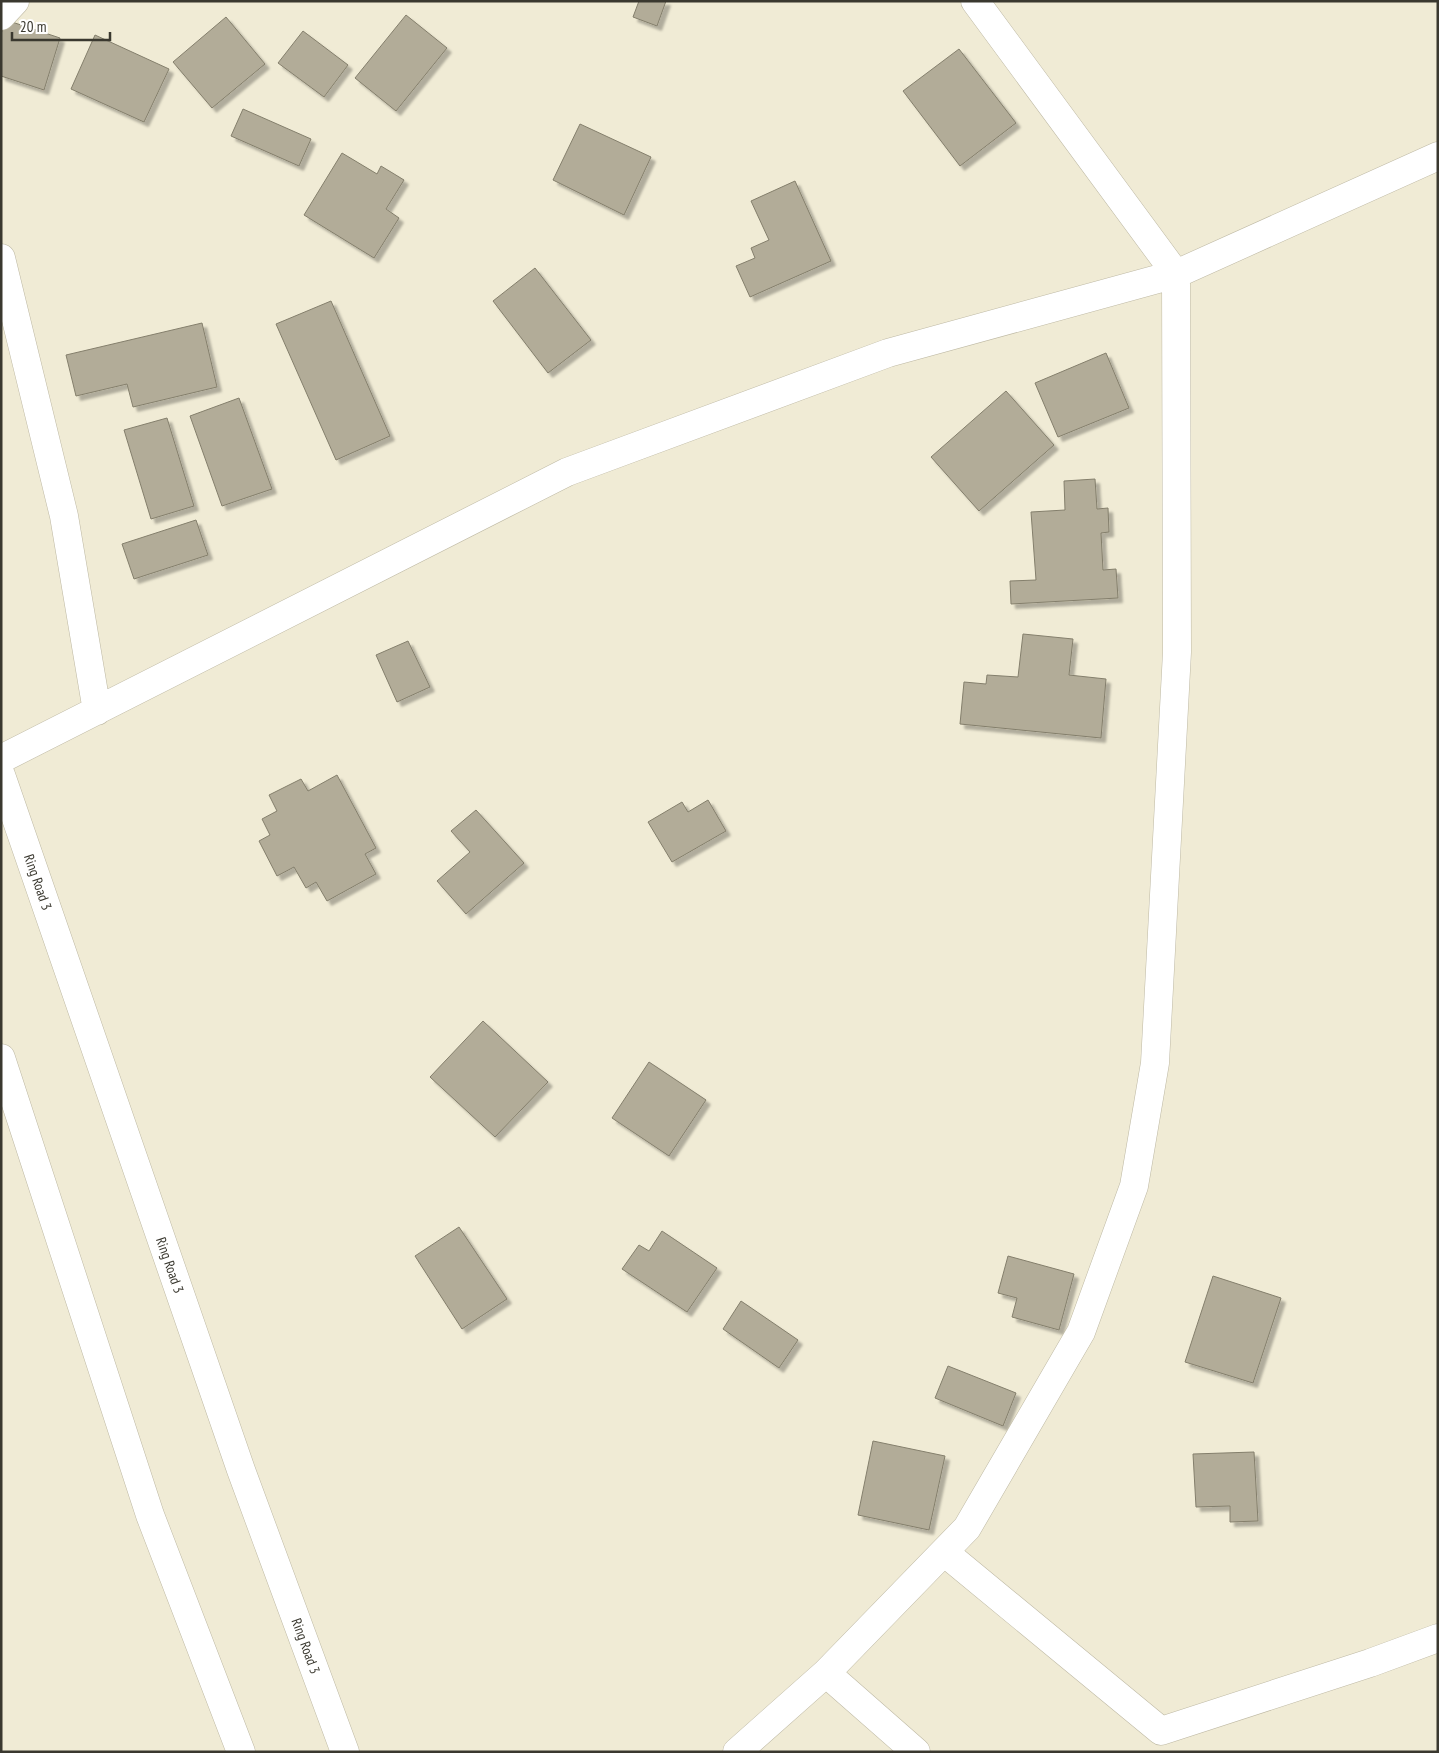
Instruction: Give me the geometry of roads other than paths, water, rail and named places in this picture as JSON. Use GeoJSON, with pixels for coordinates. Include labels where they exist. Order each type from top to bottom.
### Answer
{"type":"FeatureCollection","features":[{"type":"Feature","properties":{"kind":"street"},"geometry":{"type":"LineString","coordinates":[[1,16],[15,1]]}},
{"type":"Feature","properties":{"kind":"street"},"geometry":{"type":"LineString","coordinates":[[737,1752],[826,1673],[967,1528],[1081,1332],[1134,1186],[1155,1063],[1176,652],[1176,274],[975,1]]}},
{"type":"Feature","properties":{"kind":"street"},"geometry":{"type":"LineString","coordinates":[[1,759],[567,472],[888,353],[1176,274],[1438,156]]}},
{"type":"Feature","properties":{"kind":"street"},"geometry":{"type":"LineString","coordinates":[[1,258],[64,516],[97,711]]}},
{"type":"Feature","properties":{"kind":"street","name":"Ring Road 3"},"geometry":{"type":"LineString","coordinates":[[1,776],[241,1470],[345,1752]]}},
{"type":"Feature","properties":{"kind":"street"},"geometry":{"type":"LineString","coordinates":[[1,1058],[150,1515],[241,1752]]}},
{"type":"Feature","properties":{"kind":"street"},"geometry":{"type":"LineString","coordinates":[[944,1552],[1161,1732],[1370,1663],[1438,1638]]}},
{"type":"Feature","properties":{"kind":"street"},"geometry":{"type":"LineString","coordinates":[[826,1673],[916,1752]]}}]}
